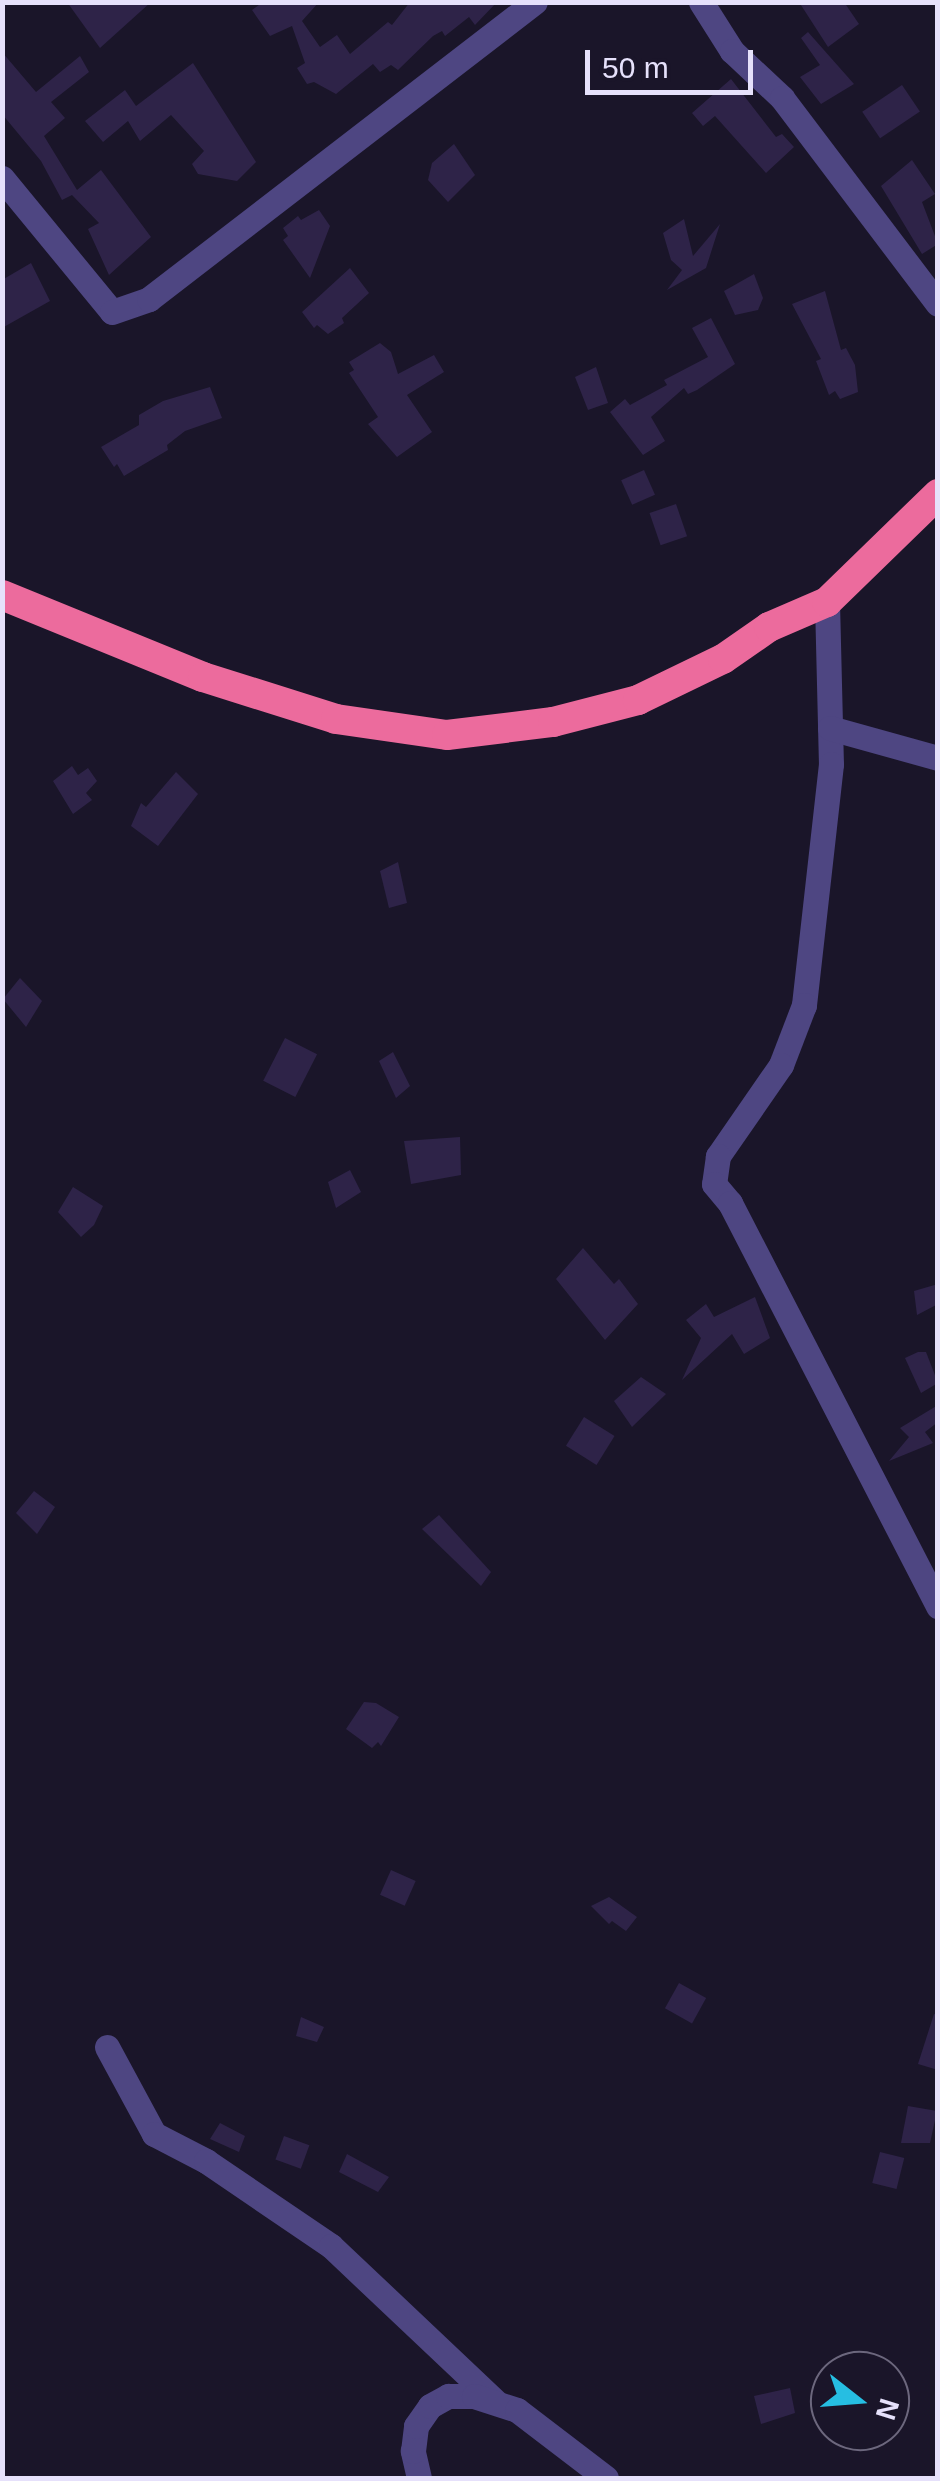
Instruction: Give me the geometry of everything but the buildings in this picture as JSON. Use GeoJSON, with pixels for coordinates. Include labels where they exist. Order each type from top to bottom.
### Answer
{"type":"FeatureCollection","features":[{"type":"Feature","properties":{"kind":"highway"},"geometry":{"type":"LineString","coordinates":[[2,594],[203,677],[336,719],[447,735],[553,722],[638,700],[724,659],[768,627],[827,602],[938,494]]}},
{"type":"Feature","properties":{"kind":"street"},"geometry":{"type":"LineString","coordinates":[[2,178],[112,312],[148,299],[536,2]]}},
{"type":"Feature","properties":{"kind":"street"},"geometry":{"type":"LineString","coordinates":[[701,2],[732,52],[782,98],[938,304]]}},
{"type":"Feature","properties":{"kind":"street"},"geometry":{"type":"LineString","coordinates":[[827,602],[832,764],[804,1005],[781,1064],[718,1156],[714,1184],[730,1203],[938,1606]]}},
{"type":"Feature","properties":{"kind":"street"},"geometry":{"type":"LineString","coordinates":[[830,728],[938,758]]}},
{"type":"Feature","properties":{"kind":"street"},"geometry":{"type":"LineString","coordinates":[[107,2047],[154,2134],[206,2161],[331,2246],[495,2401]]}},
{"type":"Feature","properties":{"kind":"street"},"geometry":{"type":"LineString","coordinates":[[419,2478],[413,2451],[416,2426],[430,2406],[448,2396],[495,2401],[517,2410],[606,2478]]}}]}
